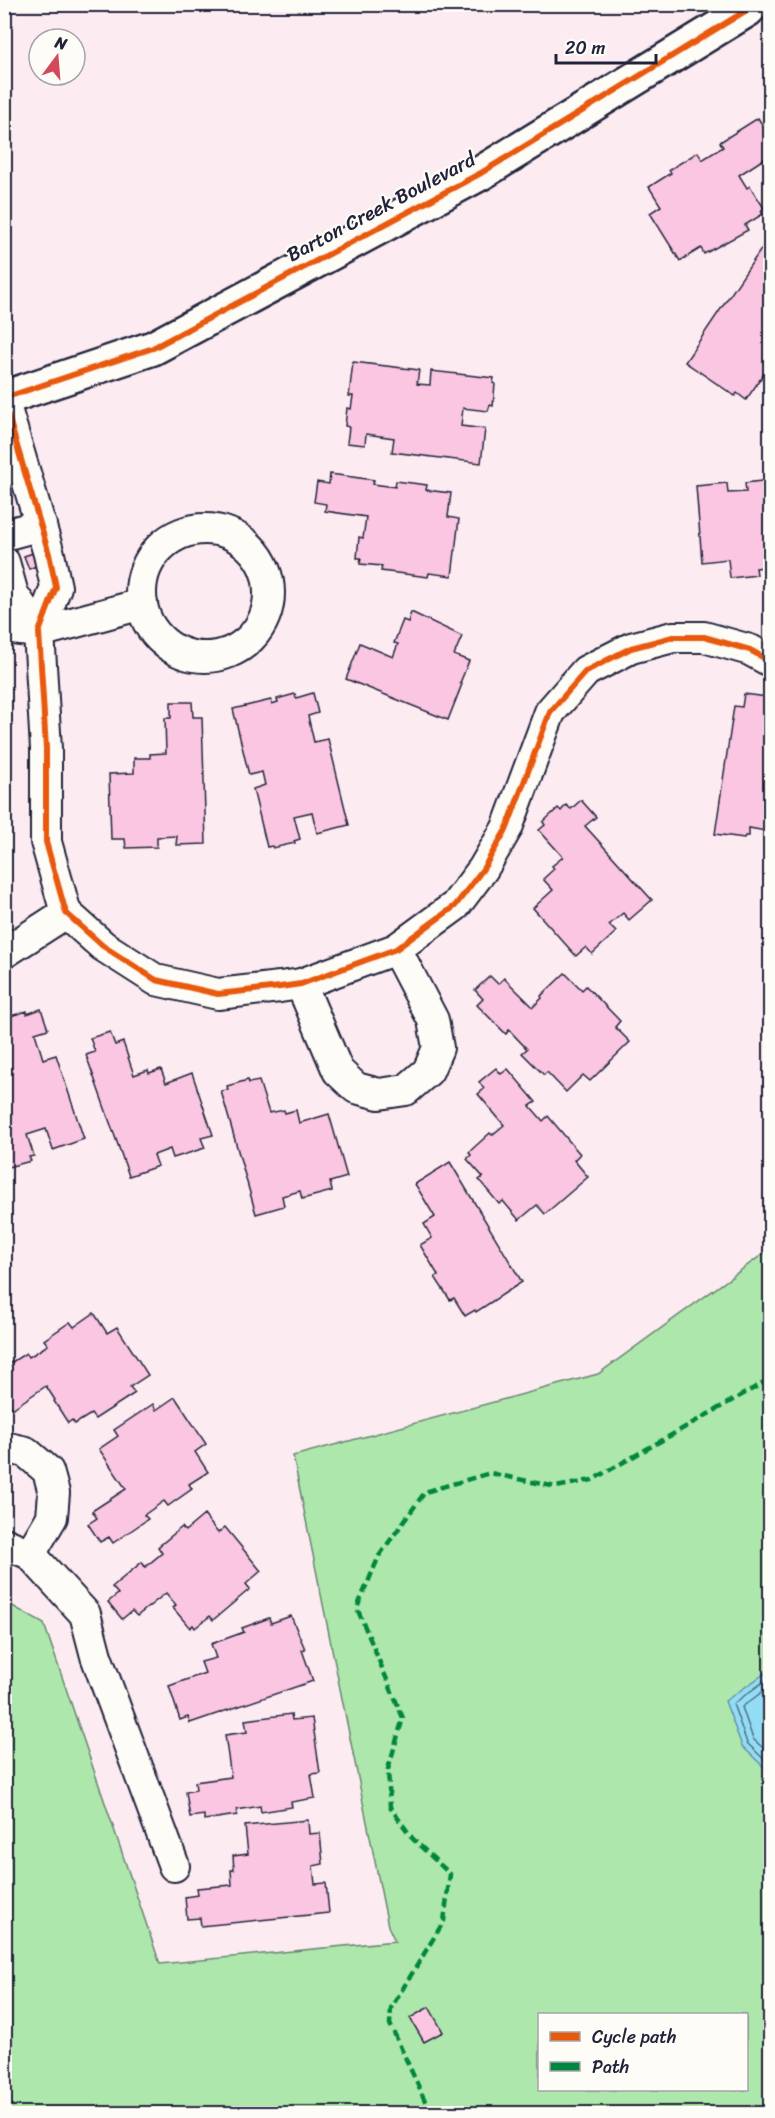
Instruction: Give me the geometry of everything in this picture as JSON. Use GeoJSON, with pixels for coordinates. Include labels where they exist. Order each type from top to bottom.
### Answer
{"type":"FeatureCollection","features":[{"type":"Feature","properties":{"kind":"street","name":"Barton Creek Boulevard"},"geometry":{"type":"LineString","coordinates":[[4,400],[153,348],[481,173],[702,38],[753,4]]}},
{"type":"Feature","properties":{"kind":"street"},"geometry":{"type":"LineString","coordinates":[[4,400],[57,587],[39,632],[46,749],[46,842],[66,913],[103,946],[156,980],[218,994],[301,984],[396,949],[455,906],[483,869],[507,828],[550,712],[586,671],[631,648],[674,637],[704,638],[750,651],[771,661]]}},
{"type":"Feature","properties":{"kind":"street"},"geometry":{"type":"LineString","coordinates":[[4,535],[41,525]]}},
{"type":"Feature","properties":{"kind":"street"},"geometry":{"type":"LineString","coordinates":[[204,529],[226,532],[246,543],[260,560],[268,581],[268,603],[263,622],[251,638],[235,650],[216,656],[196,656],[186,653],[160,639],[148,623],[142,604],[141,582],[148,561],[163,544],[182,533],[204,529]]}},
{"type":"Feature","properties":{"kind":"street"},"geometry":{"type":"LineString","coordinates":[[4,562],[13,594],[39,632]]}},
{"type":"Feature","properties":{"kind":"street"},"geometry":{"type":"LineString","coordinates":[[4,628],[39,632],[142,604]]}},
{"type":"Feature","properties":{"kind":"street"},"geometry":{"type":"LineString","coordinates":[[4,953],[66,913]]}},
{"type":"Feature","properties":{"kind":"street"},"geometry":{"type":"LineString","coordinates":[[301,984],[338,1071],[356,1088],[380,1094],[406,1090],[428,1071],[438,1048],[433,1020],[396,949]]}},
{"type":"Feature","properties":{"kind":"street"},"geometry":{"type":"LineString","coordinates":[[4,1447],[26,1452],[48,1471],[54,1493],[52,1517],[17,1548],[85,1614],[96,1656],[174,1866]]}},
{"type":"Feature","properties":{"kind":"green space"},"geometry":{"type":"Polygon","coordinates":[[[770,1249],[770,2113],[5,2113],[4,1601],[44,1624],[160,1964],[395,1941],[388,1926],[293,1456],[598,1374],[770,1249]]]}},
{"type":"Feature","properties":{"kind":"water"},"geometry":{"type":"Polygon","coordinates":[[[770,1670],[770,1773],[742,1746],[725,1701],[770,1670]]]}},
{"type":"Feature","properties":{"kind":"building"},"geometry":{"type":"Polygon","coordinates":[[[758,118],[763,126],[770,121],[770,155],[739,175],[747,188],[750,186],[764,208],[761,211],[763,214],[745,225],[748,230],[704,254],[701,248],[680,261],[650,213],[661,206],[649,187],[671,173],[669,170],[698,152],[702,160],[723,147],[720,142],[758,118]]]}},
{"type":"Feature","properties":{"kind":"building"},"geometry":{"type":"Polygon","coordinates":[[[766,242],[770,245],[770,365],[746,400],[737,393],[735,396],[685,362],[766,242]]]}},
{"type":"Feature","properties":{"kind":"building"},"geometry":{"type":"Polygon","coordinates":[[[353,362],[419,370],[417,384],[430,385],[431,371],[494,378],[493,406],[490,405],[488,411],[463,408],[461,426],[485,429],[481,463],[392,452],[394,438],[366,434],[365,445],[347,443],[349,427],[345,426],[347,408],[351,409],[353,396],[349,396],[353,362]]]}},
{"type":"Feature","properties":{"kind":"building"},"geometry":{"type":"Polygon","coordinates":[[[330,474],[374,480],[373,484],[395,487],[396,481],[427,485],[426,490],[451,493],[448,517],[459,519],[452,576],[429,573],[428,577],[381,571],[382,566],[360,564],[361,558],[357,558],[359,537],[363,538],[366,517],[325,511],[326,504],[314,502],[317,482],[329,484],[330,474]]]}},
{"type":"Feature","properties":{"kind":"building"},"geometry":{"type":"Polygon","coordinates":[[[770,480],[769,608],[767,574],[764,574],[764,567],[756,568],[757,575],[730,578],[728,559],[702,562],[696,486],[727,483],[728,493],[746,492],[745,483],[770,480]]]}},
{"type":"Feature","properties":{"kind":"building"},"geometry":{"type":"Polygon","coordinates":[[[36,552],[41,564],[29,569],[24,556],[36,552]]]}},
{"type":"Feature","properties":{"kind":"building"},"geometry":{"type":"Polygon","coordinates":[[[411,612],[462,636],[454,655],[469,661],[448,720],[346,679],[360,643],[393,657],[398,644],[394,643],[403,620],[408,622],[411,612]]]}},
{"type":"Feature","properties":{"kind":"building"},"geometry":{"type":"Polygon","coordinates":[[[313,693],[318,713],[308,716],[314,742],[328,739],[349,825],[317,833],[312,812],[294,816],[300,839],[294,841],[295,843],[273,848],[272,846],[267,847],[253,789],[265,785],[262,772],[249,775],[233,709],[271,700],[272,704],[278,702],[277,699],[295,694],[296,698],[313,693]]]}},
{"type":"Feature","properties":{"kind":"building"},"geometry":{"type":"Polygon","coordinates":[[[744,694],[767,697],[766,711],[770,711],[767,747],[770,748],[770,842],[764,841],[766,831],[749,828],[749,836],[744,838],[715,834],[734,706],[742,707],[744,694]]]}},
{"type":"Feature","properties":{"kind":"building"},"geometry":{"type":"Polygon","coordinates":[[[171,702],[192,702],[193,717],[202,717],[206,844],[176,845],[177,836],[157,837],[157,847],[126,848],[125,839],[111,839],[109,774],[134,773],[134,758],[150,758],[150,754],[166,753],[165,718],[171,718],[171,702]]]}},
{"type":"Feature","properties":{"kind":"building"},"geometry":{"type":"Polygon","coordinates":[[[581,800],[596,817],[585,826],[652,900],[629,920],[623,913],[609,925],[616,932],[592,954],[586,947],[576,956],[533,908],[553,890],[543,879],[554,869],[552,866],[563,857],[539,830],[545,825],[543,822],[558,808],[561,811],[566,805],[571,809],[581,800]]]}},
{"type":"Feature","properties":{"kind":"building"},"geometry":{"type":"Polygon","coordinates":[[[565,973],[582,990],[586,986],[620,1021],[615,1027],[630,1042],[590,1081],[583,1075],[566,1092],[547,1072],[544,1075],[522,1053],[527,1049],[509,1030],[506,1034],[477,1005],[483,999],[475,990],[490,976],[498,984],[504,978],[533,1007],[565,973]]]}},
{"type":"Feature","properties":{"kind":"building"},"geometry":{"type":"Polygon","coordinates":[[[41,1009],[48,1029],[35,1033],[43,1059],[56,1055],[84,1139],[53,1150],[46,1129],[27,1135],[34,1156],[29,1157],[31,1161],[4,1168],[4,1018],[41,1009]]]}},
{"type":"Feature","properties":{"kind":"building"},"geometry":{"type":"Polygon","coordinates":[[[110,1032],[115,1045],[123,1042],[134,1075],[148,1070],[149,1073],[161,1069],[166,1083],[192,1073],[213,1135],[201,1138],[205,1148],[173,1158],[170,1149],[154,1155],[158,1166],[129,1176],[86,1055],[95,1052],[90,1038],[110,1032]]]}},
{"type":"Feature","properties":{"kind":"building"},"geometry":{"type":"Polygon","coordinates":[[[496,1068],[501,1074],[508,1069],[536,1102],[530,1106],[543,1121],[548,1116],[580,1154],[574,1160],[588,1177],[545,1214],[537,1205],[519,1220],[503,1201],[499,1204],[479,1180],[483,1177],[467,1159],[471,1155],[469,1152],[490,1133],[492,1135],[504,1125],[478,1094],[484,1089],[479,1082],[496,1068]]]}},
{"type":"Feature","properties":{"kind":"building"},"geometry":{"type":"Polygon","coordinates":[[[248,1080],[249,1083],[259,1081],[269,1113],[296,1110],[299,1123],[329,1114],[347,1177],[330,1182],[332,1191],[302,1199],[300,1191],[282,1196],[284,1206],[256,1214],[221,1091],[228,1090],[227,1086],[248,1080]]]}},
{"type":"Feature","properties":{"kind":"building"},"geometry":{"type":"Polygon","coordinates":[[[450,1162],[522,1282],[476,1312],[475,1310],[465,1316],[454,1298],[450,1300],[435,1277],[438,1275],[420,1245],[432,1238],[424,1224],[435,1217],[415,1184],[450,1162]]]}},
{"type":"Feature","properties":{"kind":"building"},"geometry":{"type":"Polygon","coordinates":[[[94,1313],[107,1333],[117,1327],[148,1375],[130,1387],[135,1393],[95,1419],[91,1414],[75,1424],[72,1420],[68,1423],[46,1386],[12,1409],[9,1403],[4,1405],[4,1367],[26,1353],[29,1357],[48,1345],[44,1340],[70,1322],[74,1327],[94,1313]]]}},
{"type":"Feature","properties":{"kind":"building"},"geometry":{"type":"Polygon","coordinates":[[[175,1397],[206,1444],[195,1452],[208,1472],[189,1484],[192,1489],[168,1506],[164,1501],[144,1515],[148,1519],[113,1543],[109,1537],[100,1542],[88,1524],[97,1518],[92,1511],[126,1489],[99,1449],[118,1436],[114,1430],[153,1404],[156,1410],[175,1397]]]}},
{"type":"Feature","properties":{"kind":"building"},"geometry":{"type":"Polygon","coordinates":[[[204,1515],[218,1533],[225,1527],[261,1571],[246,1584],[250,1589],[213,1620],[210,1616],[195,1628],[193,1625],[190,1628],[173,1608],[176,1605],[166,1593],[137,1616],[132,1611],[122,1619],[108,1602],[118,1594],[112,1587],[142,1562],[145,1567],[162,1553],[158,1547],[182,1527],[185,1531],[204,1515]]]}},
{"type":"Feature","properties":{"kind":"building"},"geometry":{"type":"Polygon","coordinates":[[[291,1616],[305,1649],[302,1650],[313,1681],[190,1723],[188,1717],[180,1720],[169,1686],[205,1673],[201,1662],[216,1658],[211,1644],[244,1632],[242,1628],[269,1618],[271,1623],[291,1616]]]}},
{"type":"Feature","properties":{"kind":"building"},"geometry":{"type":"Polygon","coordinates":[[[291,1714],[292,1720],[312,1718],[320,1773],[311,1774],[315,1798],[291,1802],[292,1807],[261,1812],[260,1806],[237,1810],[237,1815],[204,1820],[204,1815],[190,1817],[186,1792],[196,1790],[195,1782],[231,1777],[225,1735],[247,1732],[245,1720],[291,1714]]]}},
{"type":"Feature","properties":{"kind":"building"},"geometry":{"type":"Polygon","coordinates":[[[308,1820],[309,1834],[320,1833],[323,1864],[313,1866],[315,1884],[326,1883],[329,1913],[201,1926],[200,1918],[187,1919],[185,1897],[198,1895],[197,1888],[232,1885],[233,1856],[248,1854],[245,1826],[308,1820]]]}},
{"type":"Feature","properties":{"kind":"building"},"geometry":{"type":"Polygon","coordinates":[[[429,2007],[443,2032],[424,2042],[410,2018],[429,2007]]]}},
{"type":"Feature","properties":{"kind":"marked path"},"geometry":{"type":"LineString","coordinates":[[431,2114],[390,2024],[391,2008],[444,1921],[450,1874],[413,1839],[390,1807],[388,1769],[403,1718],[357,1608],[379,1556],[425,1492],[490,1473],[556,1487],[592,1480],[770,1379]]}},
{"type":"Feature","properties":{"kind":"marked path"},"geometry":{"type":"LineString","coordinates":[[479,2114],[490,2109],[503,2114]]}},
{"type":"Feature","properties":{"kind":"cycle path"},"geometry":{"type":"LineString","coordinates":[[4,398],[153,348],[481,173],[747,10],[753,4]]}},
{"type":"Feature","properties":{"kind":"cycle path"},"geometry":{"type":"LineString","coordinates":[[4,402],[49,554],[56,587],[39,632],[46,749],[46,842],[66,913],[103,946],[156,980],[218,994],[280,987],[301,984],[396,949],[455,906],[483,869],[507,828],[550,712],[586,671],[631,648],[673,637],[704,637],[750,650],[770,661]]}}]}
